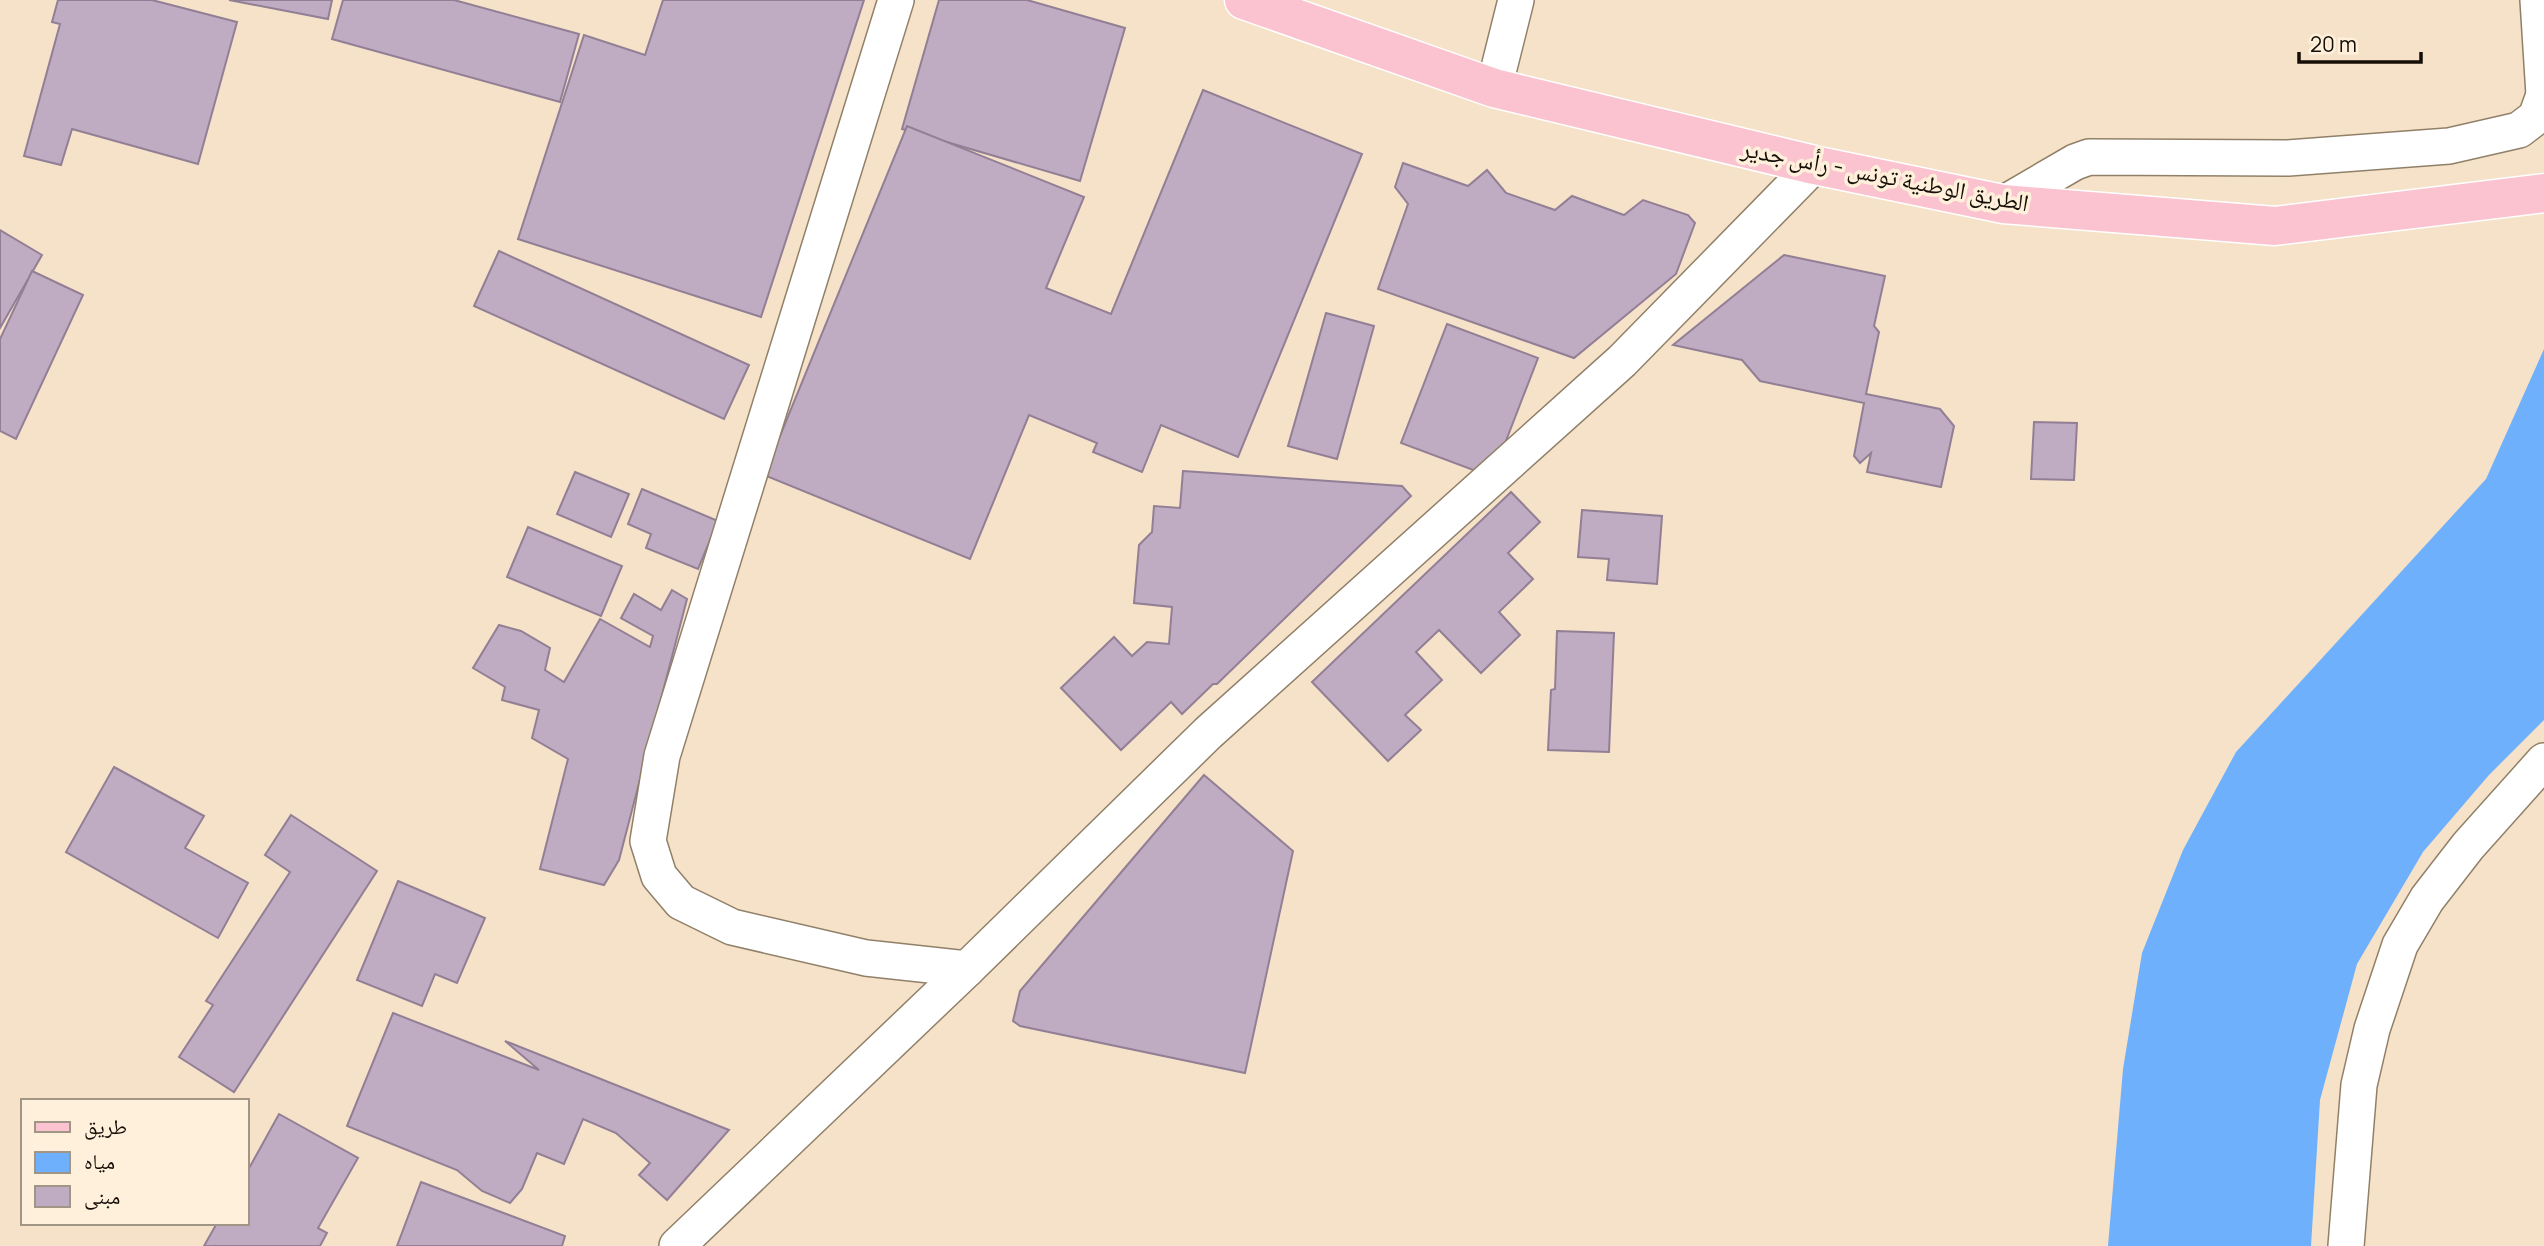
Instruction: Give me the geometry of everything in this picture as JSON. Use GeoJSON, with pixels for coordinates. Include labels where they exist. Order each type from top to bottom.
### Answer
{"type":"FeatureCollection","features":[{"type":"Feature","properties":{"kind":"main road","name":"الطريق الوطنية تونس - رأس جدير"},"geometry":{"type":"LineString","coordinates":[[1244,0],[1493,88],[1814,165],[2003,204],[2275,226],[2533,194]]}},
{"type":"Feature","properties":{"kind":"street"},"geometry":{"type":"LineString","coordinates":[[896,0],[662,756],[648,841],[659,876],[681,902],[732,927],[866,958],[967,969]]}},
{"type":"Feature","properties":{"kind":"street"},"geometry":{"type":"LineString","coordinates":[[1493,88],[1516,0]]}},
{"type":"Feature","properties":{"kind":"street"},"geometry":{"type":"LineString","coordinates":[[2003,204],[2075,162],[2089,157],[2288,158],[2449,146],[2519,130],[2536,117],[2544,95],[2538,0]]}},
{"type":"Feature","properties":{"kind":"street"},"geometry":{"type":"LineString","coordinates":[[677,1246],[967,969],[1208,733],[1622,361],[1814,165]]}},
{"type":"Feature","properties":{"kind":"street"},"geometry":{"type":"LineString","coordinates":[[2346,1246],[2359,1085],[2372,1029],[2400,945],[2427,899],[2468,846],[2544,761]]}},
{"type":"Feature","properties":{"kind":"water"},"geometry":{"type":"Polygon","coordinates":[[[2544,349],[2544,720],[2489,775],[2423,852],[2357,964],[2320,1100],[2311,1246],[2108,1246],[2123,1069],[2142,953],[2183,850],[2236,752],[2486,479],[2544,349]]]}},
{"type":"Feature","properties":{"kind":"building"},"geometry":{"type":"Polygon","coordinates":[[[58,0],[152,0],[237,22],[198,164],[72,129],[61,165],[24,156],[60,24],[52,22],[58,0]]]}},
{"type":"Feature","properties":{"kind":"building"},"geometry":{"type":"Polygon","coordinates":[[[229,0],[332,0],[328,19],[229,0]]]}},
{"type":"Feature","properties":{"kind":"building"},"geometry":{"type":"Polygon","coordinates":[[[343,0],[454,0],[579,34],[560,102],[332,39],[343,0]]]}},
{"type":"Feature","properties":{"kind":"building"},"geometry":{"type":"Polygon","coordinates":[[[663,0],[864,0],[761,317],[518,239],[584,35],[645,55],[663,0]]]}},
{"type":"Feature","properties":{"kind":"building"},"geometry":{"type":"Polygon","coordinates":[[[939,0],[1027,0],[1125,28],[1080,181],[902,129],[939,0]]]}},
{"type":"Feature","properties":{"kind":"building"},"geometry":{"type":"Polygon","coordinates":[[[1203,90],[1362,154],[1238,457],[1161,425],[1142,472],[1093,452],[1097,443],[1029,415],[970,559],[764,475],[907,126],[1084,197],[1046,288],[1111,314],[1203,90]]]}},
{"type":"Feature","properties":{"kind":"building"},"geometry":{"type":"Polygon","coordinates":[[[1403,163],[1468,186],[1487,170],[1506,193],[1555,210],[1572,196],[1624,215],[1643,200],[1688,215],[1695,223],[1676,274],[1574,358],[1378,289],[1408,204],[1395,187],[1403,163]]]}},
{"type":"Feature","properties":{"kind":"building"},"geometry":{"type":"Polygon","coordinates":[[[0,230],[42,255],[0,328],[0,230]]]}},
{"type":"Feature","properties":{"kind":"building"},"geometry":{"type":"Polygon","coordinates":[[[499,251],[749,365],[724,419],[474,306],[499,251]]]}},
{"type":"Feature","properties":{"kind":"building"},"geometry":{"type":"Polygon","coordinates":[[[1784,255],[1885,276],[1874,326],[1879,332],[1866,394],[1940,409],[1954,426],[1941,487],[1867,472],[1871,453],[1860,463],[1854,456],[1864,403],[1760,381],[1742,360],[1673,345],[1784,255]]]}},
{"type":"Feature","properties":{"kind":"building"},"geometry":{"type":"Polygon","coordinates":[[[32,271],[83,295],[16,439],[0,431],[0,339],[32,271]]]}},
{"type":"Feature","properties":{"kind":"building"},"geometry":{"type":"Polygon","coordinates":[[[1326,313],[1374,326],[1337,459],[1288,446],[1326,313]]]}},
{"type":"Feature","properties":{"kind":"building"},"geometry":{"type":"Polygon","coordinates":[[[1447,324],[1538,358],[1492,477],[1401,443],[1447,324]]]}},
{"type":"Feature","properties":{"kind":"building"},"geometry":{"type":"Polygon","coordinates":[[[2034,422],[2077,423],[2074,480],[2031,479],[2034,422]]]}},
{"type":"Feature","properties":{"kind":"building"},"geometry":{"type":"Polygon","coordinates":[[[1183,471],[1402,486],[1411,496],[1217,684],[1213,684],[1182,714],[1171,702],[1121,750],[1061,688],[1114,637],[1132,656],[1147,642],[1169,644],[1172,607],[1134,603],[1139,545],[1152,532],[1154,506],[1180,508],[1183,471]]]}},
{"type":"Feature","properties":{"kind":"building"},"geometry":{"type":"Polygon","coordinates":[[[575,472],[629,494],[611,537],[557,514],[575,472]]]}},
{"type":"Feature","properties":{"kind":"building"},"geometry":{"type":"Polygon","coordinates":[[[642,489],[718,521],[698,569],[646,548],[651,534],[628,524],[642,489]]]}},
{"type":"Feature","properties":{"kind":"building"},"geometry":{"type":"Polygon","coordinates":[[[1511,492],[1540,522],[1508,553],[1533,579],[1499,612],[1520,635],[1481,673],[1439,630],[1416,652],[1442,680],[1405,715],[1421,730],[1388,761],[1312,682],[1511,492]]]}},
{"type":"Feature","properties":{"kind":"building"},"geometry":{"type":"Polygon","coordinates":[[[1582,510],[1662,516],[1657,584],[1607,580],[1609,559],[1578,557],[1582,510]]]}},
{"type":"Feature","properties":{"kind":"building"},"geometry":{"type":"Polygon","coordinates":[[[528,527],[622,566],[601,616],[507,577],[528,527]]]}},
{"type":"Feature","properties":{"kind":"building"},"geometry":{"type":"Polygon","coordinates":[[[672,590],[687,599],[619,860],[604,885],[540,869],[568,759],[532,738],[539,710],[502,700],[505,687],[473,668],[499,625],[521,631],[550,648],[545,670],[564,682],[600,619],[650,647],[653,636],[621,618],[634,594],[661,610],[672,590]]]}},
{"type":"Feature","properties":{"kind":"building"},"geometry":{"type":"Polygon","coordinates":[[[1557,631],[1614,633],[1609,752],[1548,750],[1551,690],[1555,689],[1557,631]]]}},
{"type":"Feature","properties":{"kind":"building"},"geometry":{"type":"Polygon","coordinates":[[[114,767],[204,816],[185,848],[248,883],[218,938],[66,852],[114,767]]]}},
{"type":"Feature","properties":{"kind":"building"},"geometry":{"type":"Polygon","coordinates":[[[1204,775],[1293,851],[1245,1073],[1020,1026],[1013,1021],[1020,991],[1204,775]]]}},
{"type":"Feature","properties":{"kind":"building"},"geometry":{"type":"Polygon","coordinates":[[[291,815],[377,871],[234,1092],[179,1057],[213,1005],[206,1001],[290,872],[265,855],[291,815]]]}},
{"type":"Feature","properties":{"kind":"building"},"geometry":{"type":"Polygon","coordinates":[[[398,881],[485,918],[457,983],[435,974],[422,1006],[357,980],[398,881]]]}},
{"type":"Feature","properties":{"kind":"building"},"geometry":{"type":"Polygon","coordinates":[[[393,1013],[539,1070],[505,1041],[729,1130],[667,1200],[639,1175],[650,1163],[616,1133],[583,1119],[564,1164],[537,1153],[522,1189],[510,1203],[482,1191],[457,1170],[347,1126],[393,1013]]]}},
{"type":"Feature","properties":{"kind":"building"},"geometry":{"type":"Polygon","coordinates":[[[279,1114],[358,1158],[318,1228],[327,1233],[320,1246],[204,1246],[216,1225],[248,1225],[248,1170],[279,1114]]]}},
{"type":"Feature","properties":{"kind":"building"},"geometry":{"type":"Polygon","coordinates":[[[421,1182],[565,1236],[562,1246],[397,1246],[421,1182]]]}}]}
